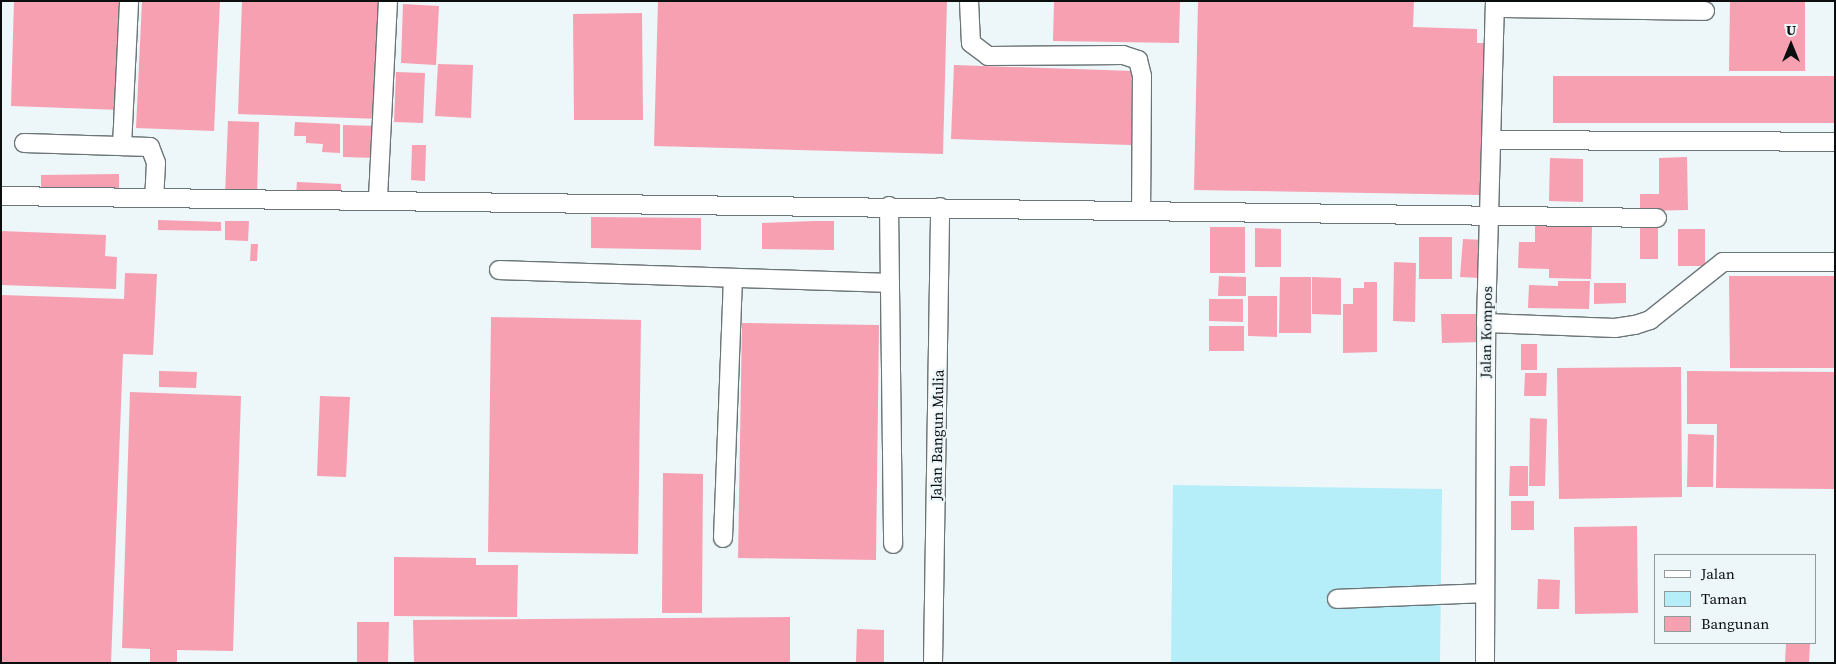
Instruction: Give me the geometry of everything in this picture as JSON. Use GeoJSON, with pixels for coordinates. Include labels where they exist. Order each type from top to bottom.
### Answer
{"type":"FeatureCollection","features":[{"type":"Feature","properties":{"kind":"street"},"geometry":{"type":"LineString","coordinates":[[122,146],[129,1]]}},
{"type":"Feature","properties":{"kind":"street"},"geometry":{"type":"LineString","coordinates":[[378,198],[388,1]]}},
{"type":"Feature","properties":{"kind":"street"},"geometry":{"type":"LineString","coordinates":[[969,1],[971,44],[988,56],[1123,55],[1138,60],[1142,76],[1141,211]]}},
{"type":"Feature","properties":{"kind":"street"},"geometry":{"type":"LineString","coordinates":[[1495,5],[1705,11]]}},
{"type":"Feature","properties":{"kind":"street","name":"Jalan Kompos"},"geometry":{"type":"LineString","coordinates":[[1485,663],[1486,323],[1495,5]]}},
{"type":"Feature","properties":{"kind":"street"},"geometry":{"type":"LineString","coordinates":[[1491,140],[1835,142]]}},
{"type":"Feature","properties":{"kind":"street"},"geometry":{"type":"LineString","coordinates":[[24,143],[150,147],[155,154],[154,197]]}},
{"type":"Feature","properties":{"kind":"street"},"geometry":{"type":"LineString","coordinates":[[1,196],[378,198],[1488,217],[1657,218]]}},
{"type":"Feature","properties":{"kind":"street"},"geometry":{"type":"LineString","coordinates":[[889,206],[893,544]]}},
{"type":"Feature","properties":{"kind":"street","name":"Jalan Bangun Mulia"},"geometry":{"type":"LineString","coordinates":[[933,663],[940,207]]}},
{"type":"Feature","properties":{"kind":"street"},"geometry":{"type":"LineString","coordinates":[[1486,323],[1629,326],[1650,320],[1723,262],[1835,262]]}},
{"type":"Feature","properties":{"kind":"street"},"geometry":{"type":"LineString","coordinates":[[499,270],[890,283]]}},
{"type":"Feature","properties":{"kind":"street"},"geometry":{"type":"LineString","coordinates":[[723,538],[732,278]]}},
{"type":"Feature","properties":{"kind":"street"},"geometry":{"type":"LineString","coordinates":[[1337,599],[1485,593]]}},
{"type":"Feature","properties":{"kind":"green space"},"geometry":{"type":"Polygon","coordinates":[[[1173,485],[1442,489],[1440,663],[1171,663],[1173,485]]]}},
{"type":"Feature","properties":{"kind":"building"},"geometry":{"type":"Polygon","coordinates":[[[14,1],[125,1],[121,110],[11,106],[14,1]]]}},
{"type":"Feature","properties":{"kind":"building"},"geometry":{"type":"Polygon","coordinates":[[[142,1],[220,1],[214,131],[136,128],[142,1]]]}},
{"type":"Feature","properties":{"kind":"building"},"geometry":{"type":"Polygon","coordinates":[[[242,1],[384,1],[380,119],[238,114],[242,1]]]}},
{"type":"Feature","properties":{"kind":"building"},"geometry":{"type":"Polygon","coordinates":[[[658,1],[947,1],[943,154],[654,146],[658,1]]]}},
{"type":"Feature","properties":{"kind":"building"},"geometry":{"type":"Polygon","coordinates":[[[1054,1],[1180,1],[1179,43],[1053,41],[1054,1]]]}},
{"type":"Feature","properties":{"kind":"building"},"geometry":{"type":"Polygon","coordinates":[[[1198,1],[1414,1],[1413,27],[1477,29],[1477,43],[1484,43],[1482,195],[1194,190],[1198,1]]]}},
{"type":"Feature","properties":{"kind":"building"},"geometry":{"type":"Polygon","coordinates":[[[1730,1],[1805,2],[1805,71],[1729,71],[1730,1]]]}},
{"type":"Feature","properties":{"kind":"building"},"geometry":{"type":"Polygon","coordinates":[[[403,4],[439,6],[436,65],[401,63],[403,4]]]}},
{"type":"Feature","properties":{"kind":"building"},"geometry":{"type":"Polygon","coordinates":[[[642,13],[643,120],[574,120],[573,14],[642,13]]]}},
{"type":"Feature","properties":{"kind":"building"},"geometry":{"type":"Polygon","coordinates":[[[438,64],[473,65],[471,118],[435,116],[438,64]]]}},
{"type":"Feature","properties":{"kind":"building"},"geometry":{"type":"Polygon","coordinates":[[[954,65],[1133,71],[1131,145],[951,139],[954,65]]]}},
{"type":"Feature","properties":{"kind":"building"},"geometry":{"type":"Polygon","coordinates":[[[396,72],[425,73],[423,123],[394,122],[396,72]]]}},
{"type":"Feature","properties":{"kind":"building"},"geometry":{"type":"Polygon","coordinates":[[[1553,76],[1835,76],[1835,123],[1553,123],[1553,76]]]}},
{"type":"Feature","properties":{"kind":"building"},"geometry":{"type":"Polygon","coordinates":[[[228,121],[259,122],[257,196],[225,195],[228,121]]]}},
{"type":"Feature","properties":{"kind":"building"},"geometry":{"type":"Polygon","coordinates":[[[295,122],[340,124],[340,153],[322,152],[323,144],[306,143],[306,136],[294,136],[295,122]]]}},
{"type":"Feature","properties":{"kind":"building"},"geometry":{"type":"Polygon","coordinates":[[[343,125],[377,126],[376,158],[343,157],[343,125]]]}},
{"type":"Feature","properties":{"kind":"building"},"geometry":{"type":"Polygon","coordinates":[[[412,145],[426,145],[425,181],[411,180],[412,145]]]}},
{"type":"Feature","properties":{"kind":"building"},"geometry":{"type":"Polygon","coordinates":[[[1687,157],[1688,210],[1640,211],[1640,194],[1659,194],[1659,158],[1687,157]]]}},
{"type":"Feature","properties":{"kind":"building"},"geometry":{"type":"Polygon","coordinates":[[[1550,158],[1583,159],[1583,202],[1549,201],[1550,158]]]}},
{"type":"Feature","properties":{"kind":"building"},"geometry":{"type":"Polygon","coordinates":[[[119,174],[119,193],[41,193],[41,175],[119,174]]]}},
{"type":"Feature","properties":{"kind":"building"},"geometry":{"type":"Polygon","coordinates":[[[297,182],[341,184],[341,196],[296,194],[297,182]]]}},
{"type":"Feature","properties":{"kind":"building"},"geometry":{"type":"Polygon","coordinates":[[[591,217],[701,218],[701,250],[591,248],[591,217]]]}},
{"type":"Feature","properties":{"kind":"building"},"geometry":{"type":"Polygon","coordinates":[[[158,220],[221,222],[221,231],[158,230],[158,220]]]}},
{"type":"Feature","properties":{"kind":"building"},"geometry":{"type":"Polygon","coordinates":[[[225,221],[249,221],[248,241],[225,240],[225,221]]]}},
{"type":"Feature","properties":{"kind":"building"},"geometry":{"type":"Polygon","coordinates":[[[834,221],[834,250],[762,249],[762,223],[834,221]]]}},
{"type":"Feature","properties":{"kind":"building"},"geometry":{"type":"Polygon","coordinates":[[[1535,226],[1592,227],[1591,279],[1549,278],[1549,269],[1518,268],[1519,242],[1535,242],[1535,226]]]}},
{"type":"Feature","properties":{"kind":"building"},"geometry":{"type":"Polygon","coordinates":[[[1210,227],[1245,227],[1245,273],[1210,273],[1210,227]]]}},
{"type":"Feature","properties":{"kind":"building"},"geometry":{"type":"Polygon","coordinates":[[[1255,228],[1281,229],[1281,267],[1255,267],[1255,228]]]}},
{"type":"Feature","properties":{"kind":"building"},"geometry":{"type":"Polygon","coordinates":[[[1640,228],[1658,228],[1658,259],[1640,259],[1640,228]]]}},
{"type":"Feature","properties":{"kind":"building"},"geometry":{"type":"Polygon","coordinates":[[[1678,229],[1705,229],[1705,266],[1678,266],[1678,229]]]}},
{"type":"Feature","properties":{"kind":"building"},"geometry":{"type":"Polygon","coordinates":[[[1,231],[106,235],[105,256],[117,257],[116,289],[1,285],[1,231]]]}},
{"type":"Feature","properties":{"kind":"building"},"geometry":{"type":"Polygon","coordinates":[[[1419,237],[1452,237],[1452,279],[1419,279],[1419,237]]]}},
{"type":"Feature","properties":{"kind":"building"},"geometry":{"type":"Polygon","coordinates":[[[1463,239],[1484,240],[1481,278],[1460,277],[1463,239]]]}},
{"type":"Feature","properties":{"kind":"building"},"geometry":{"type":"Polygon","coordinates":[[[251,244],[258,244],[257,261],[250,261],[251,244]]]}},
{"type":"Feature","properties":{"kind":"building"},"geometry":{"type":"Polygon","coordinates":[[[1394,262],[1416,263],[1415,322],[1393,321],[1394,262]]]}},
{"type":"Feature","properties":{"kind":"building"},"geometry":{"type":"Polygon","coordinates":[[[125,273],[157,274],[153,355],[123,354],[111,663],[1,663],[1,295],[124,299],[125,273]]]}},
{"type":"Feature","properties":{"kind":"building"},"geometry":{"type":"Polygon","coordinates":[[[1219,276],[1246,277],[1246,296],[1218,296],[1219,276]]]}},
{"type":"Feature","properties":{"kind":"building"},"geometry":{"type":"Polygon","coordinates":[[[1729,276],[1835,276],[1835,368],[1730,368],[1729,276]]]}},
{"type":"Feature","properties":{"kind":"building"},"geometry":{"type":"Polygon","coordinates":[[[1280,277],[1311,277],[1311,333],[1279,333],[1280,277]]]}},
{"type":"Feature","properties":{"kind":"building"},"geometry":{"type":"Polygon","coordinates":[[[1312,277],[1341,278],[1341,315],[1312,314],[1312,277]]]}},
{"type":"Feature","properties":{"kind":"building"},"geometry":{"type":"Polygon","coordinates":[[[1558,281],[1590,281],[1589,309],[1528,308],[1529,285],[1558,286],[1558,281]]]}},
{"type":"Feature","properties":{"kind":"building"},"geometry":{"type":"Polygon","coordinates":[[[1364,282],[1377,282],[1377,352],[1343,353],[1343,304],[1353,304],[1353,288],[1364,288],[1364,282]]]}},
{"type":"Feature","properties":{"kind":"building"},"geometry":{"type":"Polygon","coordinates":[[[1594,283],[1626,283],[1626,303],[1594,304],[1594,283]]]}},
{"type":"Feature","properties":{"kind":"building"},"geometry":{"type":"Polygon","coordinates":[[[1248,296],[1277,296],[1277,337],[1248,336],[1248,296]]]}},
{"type":"Feature","properties":{"kind":"building"},"geometry":{"type":"Polygon","coordinates":[[[1209,299],[1243,299],[1243,322],[1209,321],[1209,299]]]}},
{"type":"Feature","properties":{"kind":"building"},"geometry":{"type":"Polygon","coordinates":[[[1441,314],[1478,314],[1483,342],[1442,343],[1441,314]]]}},
{"type":"Feature","properties":{"kind":"building"},"geometry":{"type":"Polygon","coordinates":[[[491,317],[641,320],[638,554],[488,552],[491,317]]]}},
{"type":"Feature","properties":{"kind":"building"},"geometry":{"type":"Polygon","coordinates":[[[742,323],[879,325],[876,560],[738,558],[742,323]]]}},
{"type":"Feature","properties":{"kind":"building"},"geometry":{"type":"Polygon","coordinates":[[[1209,326],[1244,326],[1244,351],[1209,351],[1209,326]]]}},
{"type":"Feature","properties":{"kind":"building"},"geometry":{"type":"Polygon","coordinates":[[[1521,344],[1537,344],[1537,370],[1521,370],[1521,344]]]}},
{"type":"Feature","properties":{"kind":"building"},"geometry":{"type":"Polygon","coordinates":[[[1681,367],[1682,497],[1559,499],[1557,368],[1681,367]]]}},
{"type":"Feature","properties":{"kind":"building"},"geometry":{"type":"Polygon","coordinates":[[[159,371],[197,372],[196,388],[159,387],[159,371]]]}},
{"type":"Feature","properties":{"kind":"building"},"geometry":{"type":"Polygon","coordinates":[[[1687,371],[1835,372],[1835,489],[1716,488],[1717,424],[1687,424],[1687,371]]]}},
{"type":"Feature","properties":{"kind":"building"},"geometry":{"type":"Polygon","coordinates":[[[1525,373],[1547,373],[1546,396],[1524,396],[1525,373]]]}},
{"type":"Feature","properties":{"kind":"building"},"geometry":{"type":"Polygon","coordinates":[[[130,392],[241,396],[233,651],[177,650],[177,663],[150,663],[150,649],[122,648],[130,392]]]}},
{"type":"Feature","properties":{"kind":"building"},"geometry":{"type":"Polygon","coordinates":[[[320,396],[350,397],[346,477],[317,476],[320,396]]]}},
{"type":"Feature","properties":{"kind":"building"},"geometry":{"type":"Polygon","coordinates":[[[1530,418],[1547,419],[1545,486],[1529,486],[1530,418]]]}},
{"type":"Feature","properties":{"kind":"building"},"geometry":{"type":"Polygon","coordinates":[[[1688,434],[1714,435],[1713,487],[1687,487],[1688,434]]]}},
{"type":"Feature","properties":{"kind":"building"},"geometry":{"type":"Polygon","coordinates":[[[1510,466],[1528,466],[1528,496],[1509,496],[1510,466]]]}},
{"type":"Feature","properties":{"kind":"building"},"geometry":{"type":"Polygon","coordinates":[[[663,473],[703,474],[702,613],[662,613],[663,473]]]}},
{"type":"Feature","properties":{"kind":"building"},"geometry":{"type":"Polygon","coordinates":[[[1511,501],[1534,501],[1534,530],[1511,530],[1511,501]]]}},
{"type":"Feature","properties":{"kind":"building"},"geometry":{"type":"Polygon","coordinates":[[[1637,526],[1638,613],[1575,614],[1574,527],[1637,526]]]}},
{"type":"Feature","properties":{"kind":"building"},"geometry":{"type":"Polygon","coordinates":[[[394,557],[476,558],[476,565],[518,565],[517,617],[394,616],[394,557]]]}},
{"type":"Feature","properties":{"kind":"building"},"geometry":{"type":"Polygon","coordinates":[[[1538,579],[1560,580],[1559,609],[1537,609],[1538,579]]]}},
{"type":"Feature","properties":{"kind":"building"},"geometry":{"type":"Polygon","coordinates":[[[790,617],[790,663],[414,663],[413,620],[790,617]]]}},
{"type":"Feature","properties":{"kind":"building"},"geometry":{"type":"Polygon","coordinates":[[[357,622],[389,622],[388,663],[357,663],[357,622]]]}},
{"type":"Feature","properties":{"kind":"building"},"geometry":{"type":"Polygon","coordinates":[[[857,629],[884,630],[884,663],[856,663],[857,629]]]}},
{"type":"Feature","properties":{"kind":"building"},"geometry":{"type":"Polygon","coordinates":[[[1786,644],[1810,644],[1809,663],[1785,663],[1786,644]]]}}]}
